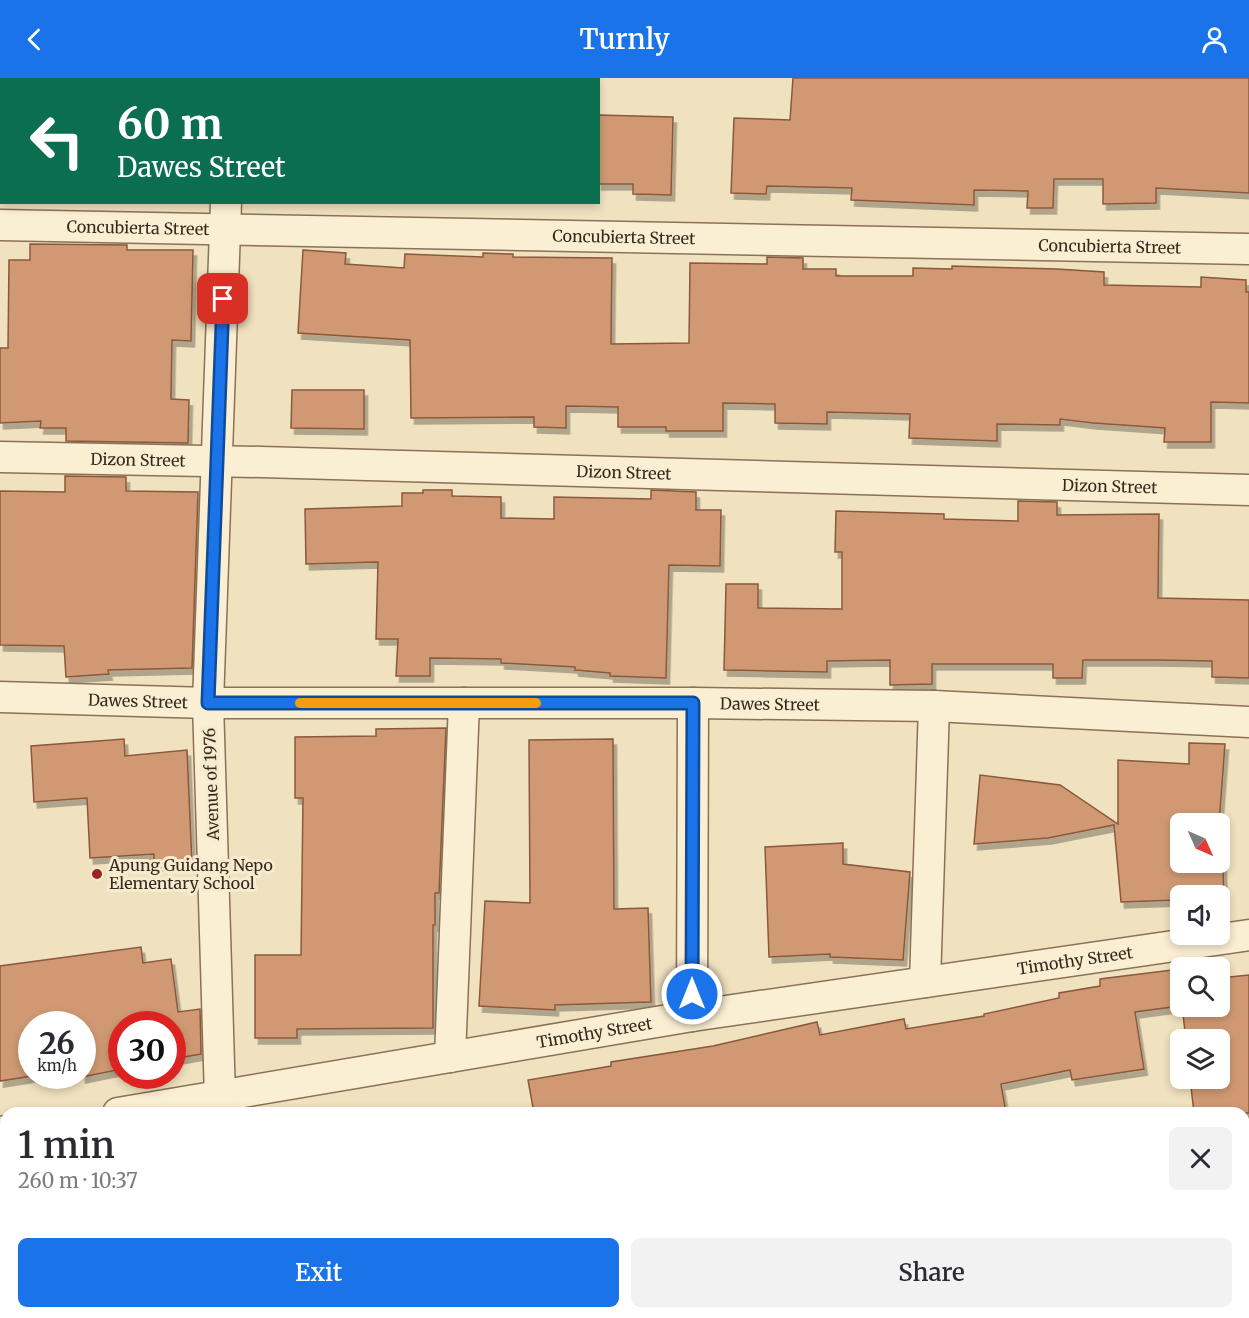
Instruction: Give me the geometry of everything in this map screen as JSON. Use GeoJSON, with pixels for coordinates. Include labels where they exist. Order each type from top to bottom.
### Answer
{"type":"FeatureCollection","features":[{"type":"Feature","properties":{"kind":"street","name":"Concubierta Street"},"geometry":{"type":"LineString","coordinates":[[0,225],[226,216],[1249,249]]}},
{"type":"Feature","properties":{"kind":"street","name":"Avenue of 1976"},"geometry":{"type":"LineString","coordinates":[[221,1105],[208,703],[226,216]]}},
{"type":"Feature","properties":{"kind":"street","name":"Dizon Street"},"geometry":{"type":"LineString","coordinates":[[0,457],[1249,490]]}},
{"type":"Feature","properties":{"kind":"street","name":"Dawes Street"},"geometry":{"type":"LineString","coordinates":[[0,697],[208,703],[693,703],[934,706],[1249,722]]}},
{"type":"Feature","properties":{"kind":"street"},"geometry":{"type":"LineString","coordinates":[[450,1058],[464,703]]}},
{"type":"Feature","properties":{"kind":"street"},"geometry":{"type":"LineString","coordinates":[[692,1016],[693,703]]}},
{"type":"Feature","properties":{"kind":"street"},"geometry":{"type":"LineString","coordinates":[[926,982],[934,706]]}},
{"type":"Feature","properties":{"kind":"street","name":"Timothy Street"},"geometry":{"type":"LineString","coordinates":[[195,1107],[221,1105],[450,1058],[692,1016],[1249,935]]}},
{"type":"Feature","properties":{"kind":"building"},"geometry":{"type":"Polygon","coordinates":[[[793,78],[1249,78],[1249,193],[1156,188],[1156,203],[1103,204],[1103,179],[1054,179],[1053,208],[1027,208],[1028,191],[974,190],[974,205],[851,200],[852,188],[767,186],[766,194],[731,193],[734,118],[790,120],[793,78]]]}},
{"type":"Feature","properties":{"kind":"building"},"geometry":{"type":"Polygon","coordinates":[[[600,115],[673,117],[671,195],[633,194],[633,184],[600,184],[600,115]]]}},
{"type":"Feature","properties":{"kind":"building"},"geometry":{"type":"Polygon","coordinates":[[[30,244],[127,245],[127,250],[193,250],[191,341],[172,340],[171,399],[189,400],[188,443],[66,441],[66,428],[40,428],[41,421],[0,423],[0,348],[8,348],[9,260],[30,260],[30,244]]]}},
{"type":"Feature","properties":{"kind":"building"},"geometry":{"type":"Polygon","coordinates":[[[303,250],[346,253],[345,264],[404,268],[405,254],[483,257],[483,253],[513,254],[513,257],[612,258],[611,344],[689,343],[690,263],[767,264],[767,257],[803,258],[803,269],[836,269],[836,276],[913,276],[913,268],[952,269],[952,266],[1057,269],[1104,272],[1104,285],[1201,287],[1201,277],[1246,280],[1246,292],[1249,292],[1249,403],[1211,402],[1211,442],[1164,442],[1165,428],[1060,419],[1060,425],[997,424],[997,441],[909,438],[910,414],[827,412],[827,424],[775,423],[775,404],[723,403],[723,431],[666,431],[666,427],[618,427],[618,407],[566,406],[566,428],[534,427],[534,417],[411,418],[410,340],[298,333],[303,250]]]}},
{"type":"Feature","properties":{"kind":"building"},"geometry":{"type":"Polygon","coordinates":[[[292,390],[364,390],[364,429],[291,428],[292,390]]]}},
{"type":"Feature","properties":{"kind":"building"},"geometry":{"type":"Polygon","coordinates":[[[65,476],[126,477],[126,491],[198,492],[192,668],[108,670],[109,674],[66,677],[64,646],[0,645],[0,491],[65,492],[65,476]]]}},
{"type":"Feature","properties":{"kind":"building"},"geometry":{"type":"Polygon","coordinates":[[[423,490],[452,490],[452,496],[501,497],[501,518],[554,519],[554,497],[651,499],[651,490],[696,492],[696,510],[721,510],[720,566],[669,565],[666,678],[610,676],[610,673],[575,670],[575,667],[501,663],[501,659],[430,658],[430,676],[396,676],[398,639],[376,639],[378,562],[306,564],[305,509],[402,506],[402,493],[423,493],[423,490]]]}},
{"type":"Feature","properties":{"kind":"building"},"geometry":{"type":"Polygon","coordinates":[[[1018,501],[1057,502],[1057,515],[1159,514],[1158,598],[1249,600],[1249,678],[1212,677],[1212,661],[1154,660],[1083,660],[1082,678],[1053,678],[1053,664],[932,664],[932,684],[890,685],[890,660],[827,661],[827,672],[724,670],[726,584],[758,584],[758,608],[842,609],[842,552],[835,552],[836,511],[944,514],[944,519],[1018,521],[1018,501]]]}},
{"type":"Feature","properties":{"kind":"building"},"geometry":{"type":"Polygon","coordinates":[[[446,728],[439,893],[435,893],[435,925],[433,925],[433,1028],[297,1029],[297,1038],[255,1038],[255,955],[301,955],[303,798],[295,798],[295,737],[376,736],[376,729],[446,728]]]}},
{"type":"Feature","properties":{"kind":"building"},"geometry":{"type":"Polygon","coordinates":[[[124,739],[125,756],[187,750],[192,864],[154,865],[154,854],[90,858],[87,798],[34,802],[31,746],[124,739]]]}},
{"type":"Feature","properties":{"kind":"building"},"geometry":{"type":"Polygon","coordinates":[[[613,739],[614,909],[648,908],[651,1002],[555,1005],[555,1010],[479,1006],[485,901],[530,903],[529,740],[613,739]]]}},
{"type":"Feature","properties":{"kind":"building"},"geometry":{"type":"Polygon","coordinates":[[[1189,743],[1225,744],[1220,813],[1170,813],[1170,873],[1223,873],[1224,885],[1170,885],[1170,900],[1121,902],[1114,825],[1048,838],[974,844],[980,775],[1060,785],[1118,824],[1118,760],[1189,764],[1189,743]]]}},
{"type":"Feature","properties":{"kind":"building"},"geometry":{"type":"Polygon","coordinates":[[[843,843],[843,864],[910,872],[903,960],[830,957],[830,954],[769,957],[765,847],[843,843]]]}},
{"type":"Feature","properties":{"kind":"building"},"geometry":{"type":"Polygon","coordinates":[[[141,947],[143,963],[171,959],[178,1011],[108,1011],[108,1072],[96,1074],[96,1011],[18,1011],[18,1078],[0,1081],[0,966],[141,947]]]}},
{"type":"Feature","properties":{"kind":"building"},"geometry":{"type":"Polygon","coordinates":[[[1170,970],[1170,1007],[1135,1012],[1144,1069],[1072,1080],[1070,1070],[1001,1084],[1005,1107],[533,1107],[528,1080],[611,1066],[611,1062],[713,1046],[817,1022],[820,1035],[904,1019],[906,1029],[984,1016],[984,1014],[1059,998],[1059,993],[1100,986],[1100,979],[1170,970]]]}},
{"type":"Feature","properties":{"kind":"building"},"geometry":{"type":"Polygon","coordinates":[[[1249,975],[1249,1107],[1193,1107],[1191,1089],[1230,1089],[1230,1029],[1185,1029],[1183,1017],[1230,1017],[1230,977],[1249,975]]]}},
{"type":"Feature","properties":{"kind":"building"},"geometry":{"type":"Polygon","coordinates":[[[200,1009],[201,1054],[186,1057],[185,1011],[200,1009]]]}},
{"type":"Feature","properties":{"kind":"slow traffic"},"geometry":{"type":"LineString","coordinates":[[300,703],[536,703]]}},
{"type":"Feature","properties":{"kind":"place","name":"Apung Guidang Nepo Elementary School"},"geometry":{"type":"Point","coordinates":[97,874]}},
{"type":"Feature","properties":{"kind":"route"},"geometry":{"type":"LineString","coordinates":[[223,299],[208,703],[693,703],[692,994]]}}]}
